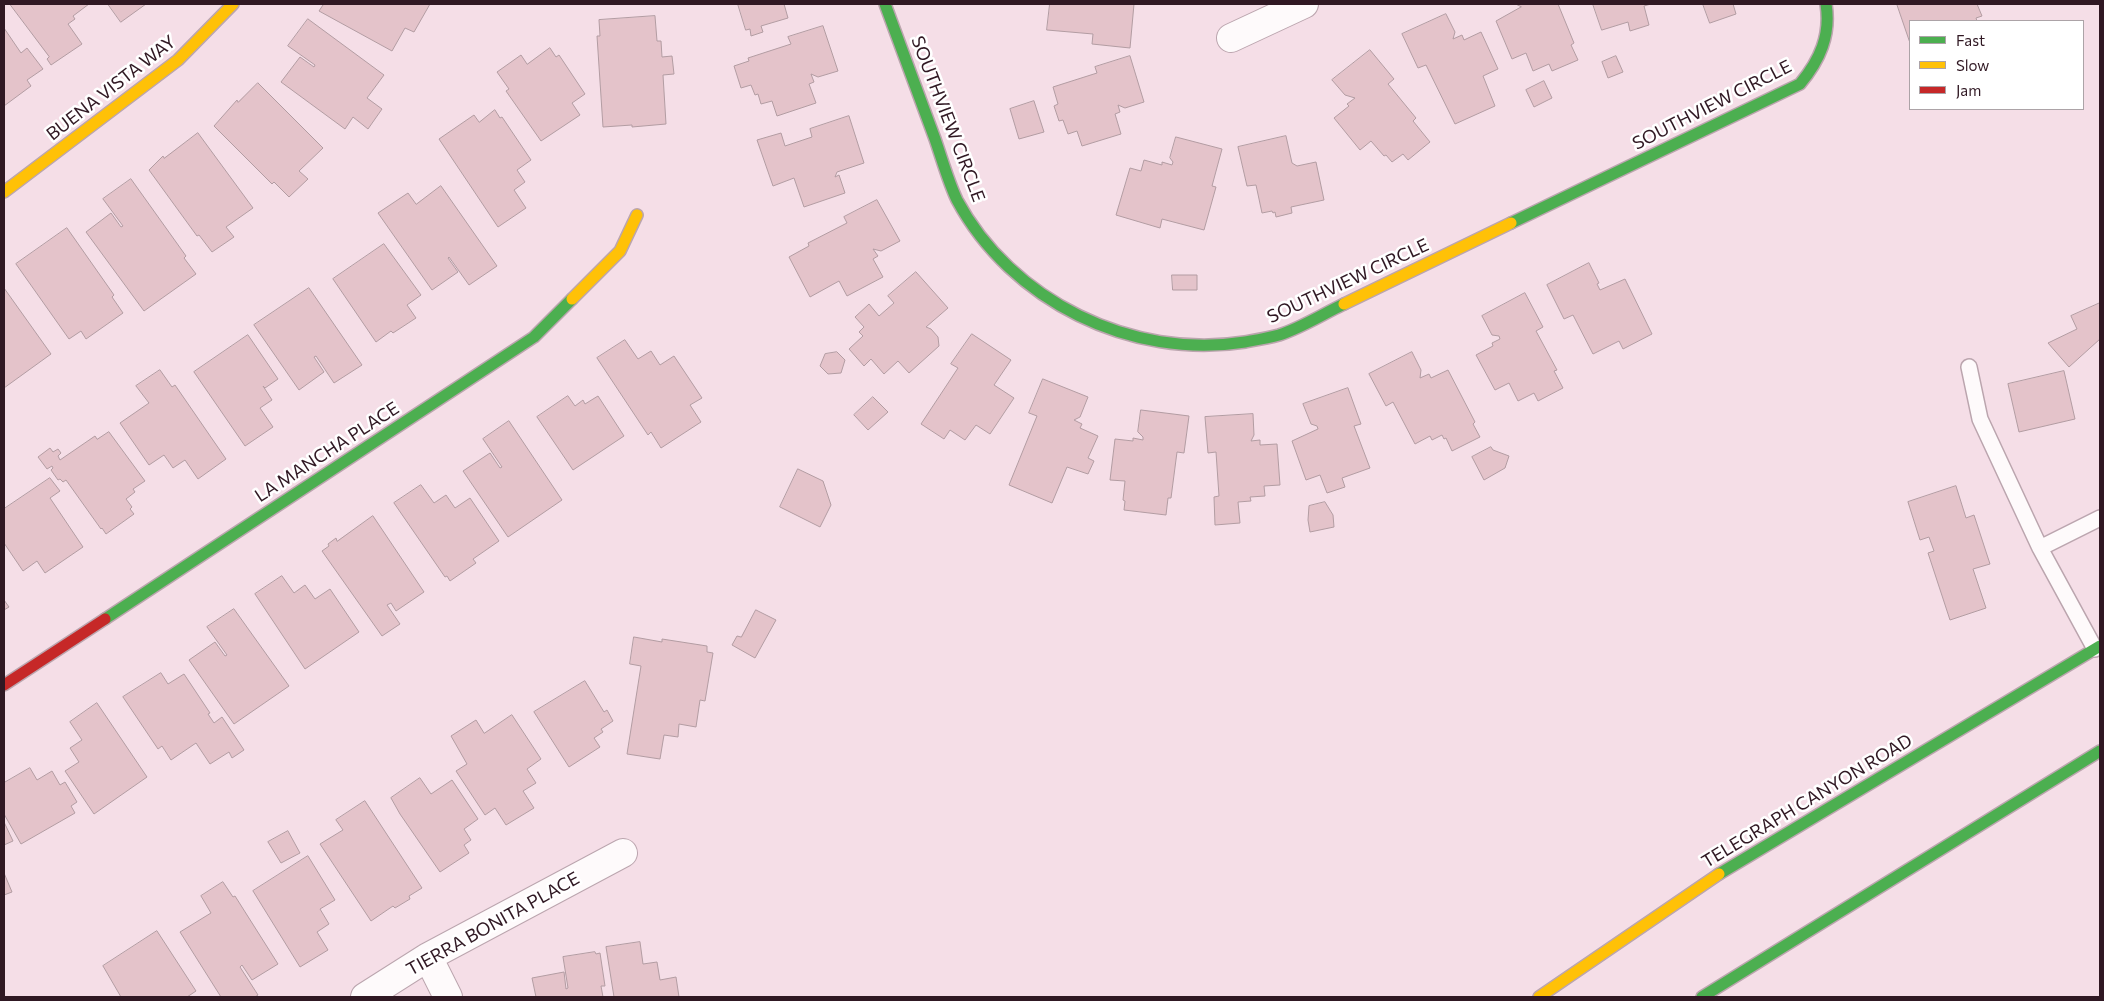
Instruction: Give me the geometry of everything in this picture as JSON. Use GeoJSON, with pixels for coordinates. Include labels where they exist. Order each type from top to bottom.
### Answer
{"type":"FeatureCollection","features":[{"type":"Feature","properties":{"kind":"street","name":"BUENA VISTA WAY"},"geometry":{"type":"LineString","coordinates":[[4,192],[178,60],[232,4]]}},
{"type":"Feature","properties":{"kind":"street","name":"SOUTHVIEW CIRCLE"},"geometry":{"type":"LineString","coordinates":[[885,4],[957,199],[974,226],[994,252],[1043,295],[1071,312],[1137,337],[1172,343],[1208,346],[1244,343],[1279,335],[1800,84],[1817,62],[1824,45],[1827,27],[1826,4]]}},
{"type":"Feature","properties":{"kind":"street"},"geometry":{"type":"LineString","coordinates":[[1231,38],[1304,4]]}},
{"type":"Feature","properties":{"kind":"street","name":"LA MANCHA PLACE"},"geometry":{"type":"LineString","coordinates":[[4,685],[534,338],[620,252],[637,215]]}},
{"type":"Feature","properties":{"kind":"street","name":"TELEGRAPH CANYON ROAD"},"geometry":{"type":"LineString","coordinates":[[1539,997],[1722,872],[2098,647]]}},
{"type":"Feature","properties":{"kind":"street"},"geometry":{"type":"LineString","coordinates":[[1702,997],[2100,751]]}},
{"type":"Feature","properties":{"kind":"street","name":"TIERRA BONITA PLACE"},"geometry":{"type":"LineString","coordinates":[[365,997],[428,957],[623,853]]}},
{"type":"Feature","properties":{"kind":"street"},"geometry":{"type":"LineString","coordinates":[[428,957],[448,997]]}},
{"type":"Feature","properties":{"kind":"lane"},"geometry":{"type":"LineString","coordinates":[[1969,367],[1980,419],[2040,548],[2098,647]]}},
{"type":"Feature","properties":{"kind":"lane"},"geometry":{"type":"LineString","coordinates":[[2040,548],[2100,518]]}},
{"type":"Feature","properties":{"kind":"building"},"geometry":{"type":"Polygon","coordinates":[[[10,4],[89,4],[73,16],[75,19],[68,24],[82,44],[51,65],[47,59],[49,57],[10,4]]]}},
{"type":"Feature","properties":{"kind":"building"},"geometry":{"type":"Polygon","coordinates":[[[108,4],[146,4],[121,22],[108,4]]]}},
{"type":"Feature","properties":{"kind":"building"},"geometry":{"type":"Polygon","coordinates":[[[321,4],[430,4],[414,32],[405,28],[392,51],[319,11],[323,5],[321,4]]]}},
{"type":"Feature","properties":{"kind":"building"},"geometry":{"type":"Polygon","coordinates":[[[738,4],[784,4],[788,18],[761,26],[763,32],[751,36],[750,29],[746,30],[738,4]]]}},
{"type":"Feature","properties":{"kind":"building"},"geometry":{"type":"Polygon","coordinates":[[[1050,4],[1134,4],[1130,48],[1092,44],[1093,34],[1047,30],[1050,4]]]}},
{"type":"Feature","properties":{"kind":"building"},"geometry":{"type":"Polygon","coordinates":[[[1516,4],[1558,4],[1574,43],[1571,45],[1578,60],[1552,71],[1549,64],[1533,71],[1526,53],[1512,59],[1496,21],[1521,7],[1516,4]]]}},
{"type":"Feature","properties":{"kind":"building"},"geometry":{"type":"Polygon","coordinates":[[[1593,4],[1651,4],[1644,6],[1649,25],[1630,31],[1628,22],[1602,30],[1593,4]]]}},
{"type":"Feature","properties":{"kind":"building"},"geometry":{"type":"Polygon","coordinates":[[[1703,4],[1733,4],[1736,14],[1710,23],[1703,4]]]}},
{"type":"Feature","properties":{"kind":"building"},"geometry":{"type":"Polygon","coordinates":[[[1977,4],[1982,16],[1976,18],[1977,20],[1909,20],[1909,40],[1897,5],[1977,4]]]}},
{"type":"Feature","properties":{"kind":"building"},"geometry":{"type":"Polygon","coordinates":[[[1446,14],[1455,32],[1453,39],[1462,35],[1464,40],[1481,32],[1498,69],[1483,76],[1495,106],[1455,124],[1426,65],[1418,68],[1402,34],[1446,14]]]}},
{"type":"Feature","properties":{"kind":"building"},"geometry":{"type":"Polygon","coordinates":[[[655,16],[657,41],[661,41],[662,57],[672,56],[674,74],[663,75],[666,124],[603,127],[597,36],[600,36],[599,20],[655,16]]]}},
{"type":"Feature","properties":{"kind":"building"},"geometry":{"type":"Polygon","coordinates":[[[308,19],[384,75],[367,98],[382,109],[368,129],[353,117],[345,129],[281,82],[300,57],[314,67],[315,65],[288,46],[308,19]]]}},
{"type":"Feature","properties":{"kind":"building"},"geometry":{"type":"Polygon","coordinates":[[[823,26],[838,71],[818,77],[811,74],[814,82],[809,84],[816,103],[777,116],[772,101],[761,104],[758,94],[755,95],[751,85],[741,88],[734,66],[749,61],[748,58],[791,44],[788,37],[823,26]]]}},
{"type":"Feature","properties":{"kind":"building"},"geometry":{"type":"Polygon","coordinates":[[[4,28],[21,53],[27,48],[43,69],[27,80],[31,86],[4,106],[4,28]]]}},
{"type":"Feature","properties":{"kind":"building"},"geometry":{"type":"Polygon","coordinates":[[[550,48],[556,57],[559,55],[585,94],[572,103],[580,115],[541,141],[506,91],[509,89],[497,72],[521,55],[527,64],[550,48]]]}},
{"type":"Feature","properties":{"kind":"building"},"geometry":{"type":"Polygon","coordinates":[[[1370,50],[1394,79],[1388,84],[1416,118],[1413,121],[1430,142],[1408,160],[1403,154],[1392,162],[1371,141],[1360,150],[1334,118],[1349,106],[1347,104],[1355,98],[1345,95],[1332,80],[1370,50]]]}},
{"type":"Feature","properties":{"kind":"building"},"geometry":{"type":"Polygon","coordinates":[[[1130,56],[1144,102],[1125,108],[1118,105],[1120,112],[1115,114],[1121,134],[1082,146],[1077,131],[1068,134],[1063,120],[1059,121],[1054,106],[1058,104],[1053,87],[1097,73],[1095,67],[1130,56]]]}},
{"type":"Feature","properties":{"kind":"building"},"geometry":{"type":"Polygon","coordinates":[[[1616,56],[1623,72],[1608,78],[1602,62],[1616,56]]]}},
{"type":"Feature","properties":{"kind":"building"},"geometry":{"type":"Polygon","coordinates":[[[1544,81],[1552,98],[1534,107],[1526,90],[1544,81]]]}},
{"type":"Feature","properties":{"kind":"building"},"geometry":{"type":"Polygon","coordinates":[[[258,83],[323,148],[299,171],[308,179],[289,197],[274,182],[272,184],[214,126],[237,100],[238,102],[258,83]]]}},
{"type":"Feature","properties":{"kind":"building"},"geometry":{"type":"Polygon","coordinates":[[[1034,101],[1044,132],[1019,139],[1010,109],[1034,101]]]}},
{"type":"Feature","properties":{"kind":"building"},"geometry":{"type":"Polygon","coordinates":[[[495,110],[500,118],[502,117],[531,160],[517,170],[525,182],[514,190],[526,208],[498,227],[439,139],[474,115],[479,122],[495,110]]]}},
{"type":"Feature","properties":{"kind":"building"},"geometry":{"type":"Polygon","coordinates":[[[849,116],[864,163],[837,172],[835,177],[839,175],[845,193],[804,207],[794,178],[773,186],[757,140],[781,133],[785,146],[812,137],[810,129],[849,116]]]}},
{"type":"Feature","properties":{"kind":"building"},"geometry":{"type":"Polygon","coordinates":[[[198,133],[253,208],[226,227],[234,237],[212,252],[199,235],[197,236],[149,170],[163,156],[164,158],[198,133]]]}},
{"type":"Feature","properties":{"kind":"building"},"geometry":{"type":"Polygon","coordinates":[[[1286,136],[1292,163],[1297,166],[1316,162],[1324,200],[1291,207],[1292,213],[1276,217],[1275,212],[1273,213],[1272,211],[1262,213],[1256,185],[1247,186],[1238,147],[1286,136]]]}},
{"type":"Feature","properties":{"kind":"building"},"geometry":{"type":"Polygon","coordinates":[[[1176,137],[1222,149],[1212,186],[1216,187],[1204,230],[1162,219],[1160,228],[1116,215],[1130,168],[1141,171],[1144,160],[1162,165],[1162,162],[1172,165],[1173,162],[1170,158],[1176,137]]]}},
{"type":"Feature","properties":{"kind":"building"},"geometry":{"type":"Polygon","coordinates":[[[131,179],[186,256],[184,258],[196,274],[144,311],[86,232],[111,213],[121,227],[123,226],[103,199],[131,179]]]}},
{"type":"Feature","properties":{"kind":"building"},"geometry":{"type":"Polygon","coordinates":[[[441,186],[497,266],[469,285],[449,257],[458,272],[432,290],[378,213],[408,193],[416,204],[441,186]]]}},
{"type":"Feature","properties":{"kind":"building"},"geometry":{"type":"Polygon","coordinates":[[[877,200],[900,241],[881,251],[873,249],[878,256],[873,259],[883,277],[847,296],[839,281],[810,297],[789,257],[809,246],[808,243],[847,223],[844,217],[877,200]]]}},
{"type":"Feature","properties":{"kind":"building"},"geometry":{"type":"Polygon","coordinates":[[[67,228],[114,295],[112,297],[123,313],[86,339],[81,331],[69,339],[16,264],[67,228]]]}},
{"type":"Feature","properties":{"kind":"building"},"geometry":{"type":"Polygon","coordinates":[[[384,244],[421,295],[407,305],[416,318],[393,333],[391,331],[376,342],[333,279],[384,244]]]}},
{"type":"Feature","properties":{"kind":"building"},"geometry":{"type":"Polygon","coordinates":[[[1589,263],[1599,283],[1597,284],[1600,290],[1625,279],[1652,334],[1623,349],[1619,341],[1593,354],[1573,315],[1564,319],[1547,285],[1589,263]]]}},
{"type":"Feature","properties":{"kind":"building"},"geometry":{"type":"Polygon","coordinates":[[[916,272],[948,308],[926,327],[931,329],[938,337],[939,346],[909,373],[898,361],[884,374],[871,359],[864,366],[849,349],[863,336],[859,332],[864,327],[855,317],[869,304],[879,316],[894,303],[888,296],[916,272]]]}},
{"type":"Feature","properties":{"kind":"building"},"geometry":{"type":"Polygon","coordinates":[[[1172,275],[1197,275],[1197,290],[1173,290],[1172,275]]]}},
{"type":"Feature","properties":{"kind":"building"},"geometry":{"type":"Polygon","coordinates":[[[4,288],[51,354],[4,388],[4,288]]]}},
{"type":"Feature","properties":{"kind":"building"},"geometry":{"type":"Polygon","coordinates":[[[309,288],[362,365],[334,383],[316,356],[314,357],[324,372],[299,390],[254,325],[309,288]]]}},
{"type":"Feature","properties":{"kind":"building"},"geometry":{"type":"Polygon","coordinates":[[[1525,293],[1543,327],[1536,331],[1557,370],[1554,371],[1563,388],[1538,401],[1534,393],[1518,401],[1509,383],[1495,390],[1476,355],[1493,346],[1492,343],[1500,339],[1499,336],[1492,335],[1482,316],[1525,293]]]}},
{"type":"Feature","properties":{"kind":"building"},"geometry":{"type":"Polygon","coordinates":[[[2100,303],[2100,339],[2069,367],[2048,343],[2077,329],[2071,316],[2100,303]]]}},
{"type":"Feature","properties":{"kind":"building"},"geometry":{"type":"Polygon","coordinates":[[[972,334],[1011,360],[994,385],[1014,398],[990,434],[976,425],[965,440],[950,430],[944,439],[921,424],[958,368],[951,364],[972,334]]]}},
{"type":"Feature","properties":{"kind":"building"},"geometry":{"type":"Polygon","coordinates":[[[248,335],[278,379],[265,388],[263,386],[272,400],[260,408],[273,427],[245,446],[194,372],[248,335]]]}},
{"type":"Feature","properties":{"kind":"building"},"geometry":{"type":"Polygon","coordinates":[[[625,340],[638,359],[651,351],[660,365],[674,356],[702,398],[690,405],[701,422],[661,448],[651,432],[648,435],[597,358],[625,340]]]}},
{"type":"Feature","properties":{"kind":"building"},"geometry":{"type":"Polygon","coordinates":[[[837,352],[845,360],[841,373],[828,374],[820,366],[825,354],[837,352]]]}},
{"type":"Feature","properties":{"kind":"building"},"geometry":{"type":"Polygon","coordinates":[[[1412,352],[1421,370],[1420,378],[1429,374],[1431,378],[1448,370],[1475,422],[1473,424],[1480,437],[1452,451],[1446,438],[1444,439],[1442,435],[1432,440],[1430,436],[1415,444],[1393,402],[1386,406],[1369,374],[1412,352]]]}},
{"type":"Feature","properties":{"kind":"building"},"geometry":{"type":"Polygon","coordinates":[[[160,370],[172,387],[175,385],[226,459],[198,479],[185,460],[173,468],[164,455],[149,465],[120,423],[149,403],[136,386],[160,370]]]}},
{"type":"Feature","properties":{"kind":"building"},"geometry":{"type":"Polygon","coordinates":[[[2064,371],[2075,419],[2019,432],[2008,384],[2064,371]]]}},
{"type":"Feature","properties":{"kind":"building"},"geometry":{"type":"Polygon","coordinates":[[[1043,379],[1088,397],[1080,417],[1074,420],[1082,424],[1080,428],[1098,436],[1088,458],[1094,461],[1088,474],[1067,467],[1052,503],[1009,485],[1037,416],[1029,413],[1043,379]]]}},
{"type":"Feature","properties":{"kind":"building"},"geometry":{"type":"Polygon","coordinates":[[[1348,388],[1361,424],[1354,426],[1370,468],[1342,478],[1345,487],[1327,493],[1320,475],[1306,480],[1292,441],[1318,429],[1317,426],[1311,424],[1303,404],[1348,388]]]}},
{"type":"Feature","properties":{"kind":"building"},"geometry":{"type":"Polygon","coordinates":[[[568,396],[575,406],[583,400],[585,404],[598,396],[624,436],[573,470],[537,417],[568,396]]]}},
{"type":"Feature","properties":{"kind":"building"},"geometry":{"type":"Polygon","coordinates":[[[873,397],[888,412],[868,430],[854,415],[873,397]]]}},
{"type":"Feature","properties":{"kind":"building"},"geometry":{"type":"Polygon","coordinates":[[[1141,410],[1189,416],[1184,453],[1177,452],[1171,498],[1168,498],[1166,515],[1124,510],[1125,481],[1110,480],[1115,439],[1133,441],[1133,438],[1143,440],[1143,437],[1138,432],[1141,410]]]}},
{"type":"Feature","properties":{"kind":"building"},"geometry":{"type":"Polygon","coordinates":[[[1253,414],[1254,435],[1251,441],[1260,440],[1260,445],[1277,444],[1280,485],[1264,486],[1265,496],[1250,497],[1251,501],[1238,502],[1240,523],[1215,525],[1214,497],[1219,496],[1216,452],[1208,453],[1205,417],[1253,414]]]}},
{"type":"Feature","properties":{"kind":"building"},"geometry":{"type":"Polygon","coordinates":[[[509,421],[562,500],[508,537],[463,471],[490,453],[500,468],[502,467],[483,439],[509,421]]]}},
{"type":"Feature","properties":{"kind":"building"},"geometry":{"type":"Polygon","coordinates":[[[109,432],[145,481],[133,489],[135,492],[126,499],[132,507],[130,509],[134,514],[106,534],[66,480],[63,482],[60,479],[58,480],[51,470],[52,466],[47,469],[38,457],[50,448],[53,452],[58,449],[61,453],[58,456],[60,460],[95,436],[97,439],[109,432]]]}},
{"type":"Feature","properties":{"kind":"building"},"geometry":{"type":"Polygon","coordinates":[[[1491,447],[1493,450],[1509,456],[1505,468],[1484,480],[1472,457],[1491,447]]]}},
{"type":"Feature","properties":{"kind":"building"},"geometry":{"type":"Polygon","coordinates":[[[798,469],[823,481],[831,505],[820,527],[780,507],[798,469]]]}},
{"type":"Feature","properties":{"kind":"building"},"geometry":{"type":"Polygon","coordinates":[[[50,478],[60,491],[50,498],[83,547],[45,573],[37,561],[23,571],[4,543],[4,509],[50,478]]]}},
{"type":"Feature","properties":{"kind":"building"},"geometry":{"type":"Polygon","coordinates":[[[421,485],[434,503],[446,495],[455,508],[470,498],[499,541],[473,559],[476,563],[450,581],[447,576],[445,577],[394,503],[421,485]]]}},
{"type":"Feature","properties":{"kind":"building"},"geometry":{"type":"Polygon","coordinates":[[[1956,486],[1966,518],[1974,515],[1990,564],[1973,569],[1986,608],[1950,620],[1928,553],[1934,551],[1929,537],[1920,540],[1908,502],[1956,486]]]}},
{"type":"Feature","properties":{"kind":"building"},"geometry":{"type":"Polygon","coordinates":[[[1325,502],[1333,515],[1334,527],[1310,532],[1308,520],[1309,506],[1325,502]]]}},
{"type":"Feature","properties":{"kind":"building"},"geometry":{"type":"Polygon","coordinates":[[[373,516],[424,592],[396,611],[391,603],[387,605],[400,624],[382,636],[322,551],[336,538],[337,541],[373,516]]]}},
{"type":"Feature","properties":{"kind":"building"},"geometry":{"type":"Polygon","coordinates":[[[282,576],[294,593],[305,585],[315,599],[330,589],[359,632],[305,669],[255,594],[282,576]]]}},
{"type":"Feature","properties":{"kind":"building"},"geometry":{"type":"Polygon","coordinates":[[[4,600],[9,607],[4,610],[4,600]]]}},
{"type":"Feature","properties":{"kind":"building"},"geometry":{"type":"Polygon","coordinates":[[[234,609],[289,686],[234,724],[189,660],[215,642],[225,656],[227,655],[207,627],[234,609]]]}},
{"type":"Feature","properties":{"kind":"building"},"geometry":{"type":"Polygon","coordinates":[[[756,610],[776,620],[755,658],[732,645],[737,636],[741,637],[756,610]]]}},
{"type":"Feature","properties":{"kind":"building"},"geometry":{"type":"Polygon","coordinates":[[[634,637],[662,642],[662,639],[707,646],[707,652],[713,653],[705,701],[700,700],[696,727],[679,724],[678,737],[664,735],[660,759],[627,754],[641,666],[630,664],[634,637]]]}},
{"type":"Feature","properties":{"kind":"building"},"geometry":{"type":"Polygon","coordinates":[[[161,673],[168,684],[184,674],[210,713],[208,714],[214,723],[222,717],[244,750],[232,758],[229,752],[210,764],[196,743],[171,760],[162,746],[158,749],[123,697],[161,673]]]}},
{"type":"Feature","properties":{"kind":"building"},"geometry":{"type":"Polygon","coordinates":[[[585,681],[604,712],[607,710],[613,721],[601,729],[603,732],[594,738],[600,747],[569,767],[534,712],[585,681]]]}},
{"type":"Feature","properties":{"kind":"building"},"geometry":{"type":"Polygon","coordinates":[[[97,703],[147,777],[94,814],[65,771],[79,762],[70,748],[82,740],[70,722],[97,703]]]}},
{"type":"Feature","properties":{"kind":"building"},"geometry":{"type":"Polygon","coordinates":[[[512,715],[541,759],[527,769],[536,783],[523,791],[534,808],[506,825],[495,808],[485,815],[456,771],[467,764],[451,736],[476,720],[484,733],[512,715]]]}},
{"type":"Feature","properties":{"kind":"building"},"geometry":{"type":"Polygon","coordinates":[[[30,768],[37,780],[52,771],[60,785],[65,782],[77,802],[71,806],[75,813],[21,844],[4,814],[4,783],[30,768]]]}},
{"type":"Feature","properties":{"kind":"building"},"geometry":{"type":"Polygon","coordinates":[[[420,778],[431,794],[452,780],[478,819],[464,829],[471,840],[464,845],[469,853],[440,872],[391,798],[420,778]]]}},
{"type":"Feature","properties":{"kind":"building"},"geometry":{"type":"Polygon","coordinates":[[[365,801],[422,888],[409,896],[410,899],[395,908],[393,906],[371,921],[320,844],[343,830],[336,820],[365,801]]]}},
{"type":"Feature","properties":{"kind":"building"},"geometry":{"type":"Polygon","coordinates":[[[4,822],[13,841],[4,845],[4,822]]]}},
{"type":"Feature","properties":{"kind":"building"},"geometry":{"type":"Polygon","coordinates":[[[288,831],[300,853],[281,863],[268,842],[288,831]]]}},
{"type":"Feature","properties":{"kind":"building"},"geometry":{"type":"Polygon","coordinates":[[[308,856],[335,900],[320,909],[329,924],[317,932],[328,950],[300,967],[253,891],[308,856]]]}},
{"type":"Feature","properties":{"kind":"building"},"geometry":{"type":"Polygon","coordinates":[[[4,873],[12,892],[4,895],[4,873]]]}},
{"type":"Feature","properties":{"kind":"building"},"geometry":{"type":"Polygon","coordinates":[[[223,882],[233,897],[235,896],[278,964],[252,980],[242,965],[240,967],[258,995],[255,997],[221,997],[180,932],[211,913],[201,896],[223,882]]]}},
{"type":"Feature","properties":{"kind":"building"},"geometry":{"type":"Polygon","coordinates":[[[157,931],[196,991],[187,997],[121,997],[103,966],[157,931]]]}},
{"type":"Feature","properties":{"kind":"building"},"geometry":{"type":"Polygon","coordinates":[[[640,942],[643,964],[657,962],[660,980],[676,977],[679,997],[614,997],[606,947],[640,942]]]}},
{"type":"Feature","properties":{"kind":"building"},"geometry":{"type":"Polygon","coordinates":[[[595,952],[596,954],[600,953],[605,986],[601,986],[603,997],[536,997],[532,978],[564,972],[566,989],[568,988],[563,957],[595,952]]]}},
{"type":"Feature","properties":{"kind":"traffic: fast"},"geometry":{"type":"LineString","coordinates":[[885,4],[957,200],[980,236],[1009,267],[1042,294],[1079,316],[1118,332],[1160,342],[1202,345],[1245,342],[1279,335],[1304,325],[1344,304]]}},
{"type":"Feature","properties":{"kind":"traffic: fast"},"geometry":{"type":"LineString","coordinates":[[1511,223],[1800,84],[1813,66],[1822,47],[1827,26],[1826,4]]}},
{"type":"Feature","properties":{"kind":"traffic: fast"},"geometry":{"type":"LineString","coordinates":[[105,619],[534,337],[572,299]]}},
{"type":"Feature","properties":{"kind":"traffic: fast"},"geometry":{"type":"LineString","coordinates":[[1719,874],[2100,646]]}},
{"type":"Feature","properties":{"kind":"traffic: fast"},"geometry":{"type":"LineString","coordinates":[[1702,997],[2100,751]]}},
{"type":"Feature","properties":{"kind":"traffic: slow"},"geometry":{"type":"LineString","coordinates":[[4,192],[178,60],[233,4]]}},
{"type":"Feature","properties":{"kind":"traffic: slow"},"geometry":{"type":"LineString","coordinates":[[572,299],[620,251],[637,215]]}},
{"type":"Feature","properties":{"kind":"traffic: slow"},"geometry":{"type":"LineString","coordinates":[[1344,304],[1511,223]]}},
{"type":"Feature","properties":{"kind":"traffic: slow"},"geometry":{"type":"LineString","coordinates":[[1539,997],[1719,874]]}},
{"type":"Feature","properties":{"kind":"traffic: jam"},"geometry":{"type":"LineString","coordinates":[[4,685],[105,619]]}}]}
